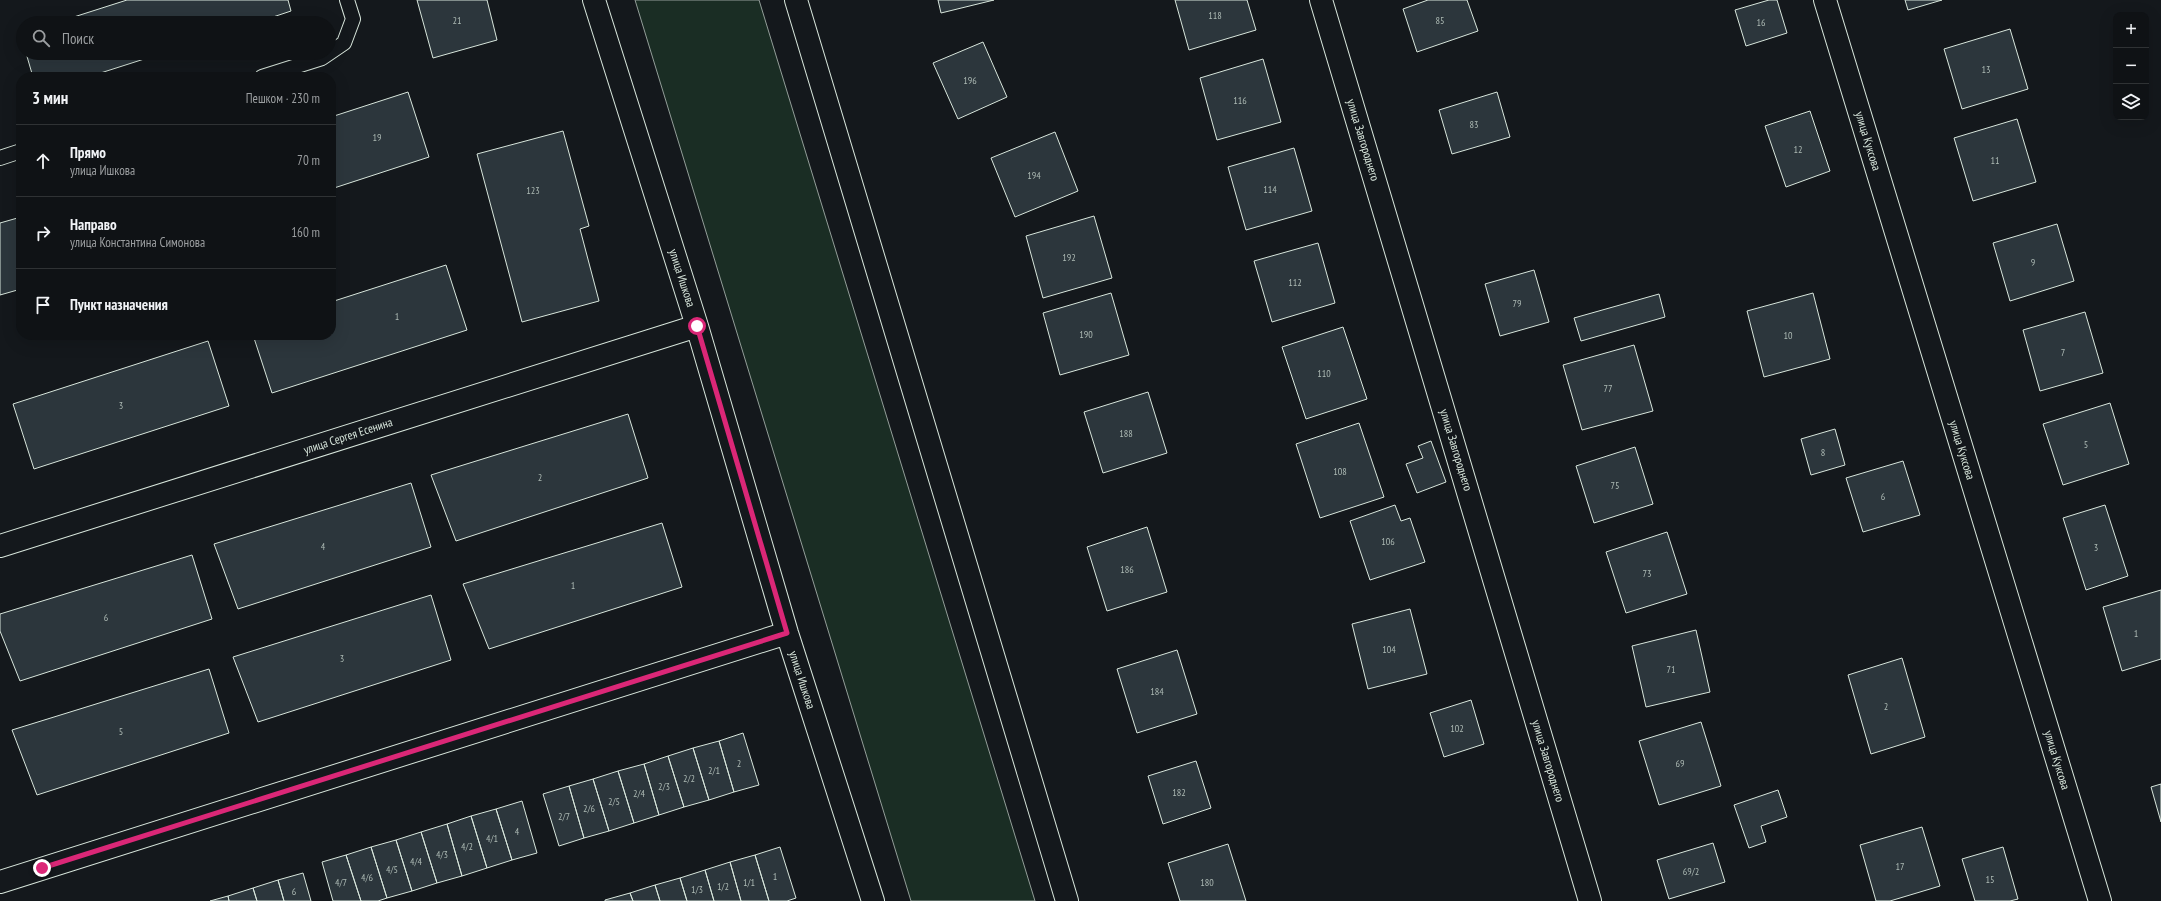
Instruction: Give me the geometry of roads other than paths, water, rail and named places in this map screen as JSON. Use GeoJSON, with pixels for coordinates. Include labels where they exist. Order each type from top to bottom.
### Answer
{"type":"FeatureCollection","features":[{"type":"Feature","properties":{"kind":"street","name":"улица Ишкова"},"geometry":{"type":"LineString","coordinates":[[594,0],[697,326],[787,633],[873,901]]}},
{"type":"Feature","properties":{"kind":"street"},"geometry":{"type":"LineString","coordinates":[[796,0],[1067,901]]}},
{"type":"Feature","properties":{"kind":"street","name":"улица Завгороднего"},"geometry":{"type":"LineString","coordinates":[[1321,0],[1590,901]]}},
{"type":"Feature","properties":{"kind":"street","name":"улица Куксова"},"geometry":{"type":"LineString","coordinates":[[1825,0],[2100,901]]}},
{"type":"Feature","properties":{"kind":"street","name":"улица Сергея Есенина"},"geometry":{"type":"LineString","coordinates":[[0,546],[697,326]]}},
{"type":"Feature","properties":{"kind":"street"},"geometry":{"type":"LineString","coordinates":[[0,882],[787,633]]}},
{"type":"Feature","properties":{"kind":"lane"},"geometry":{"type":"LineString","coordinates":[[336,48],[344,43],[353,19],[347,0]]}},
{"type":"Feature","properties":{"kind":"lane"},"geometry":{"type":"LineString","coordinates":[[278,72],[316,60]]}},
{"type":"Feature","properties":{"kind":"lane"},"geometry":{"type":"LineString","coordinates":[[0,158],[16,153]]}}]}
